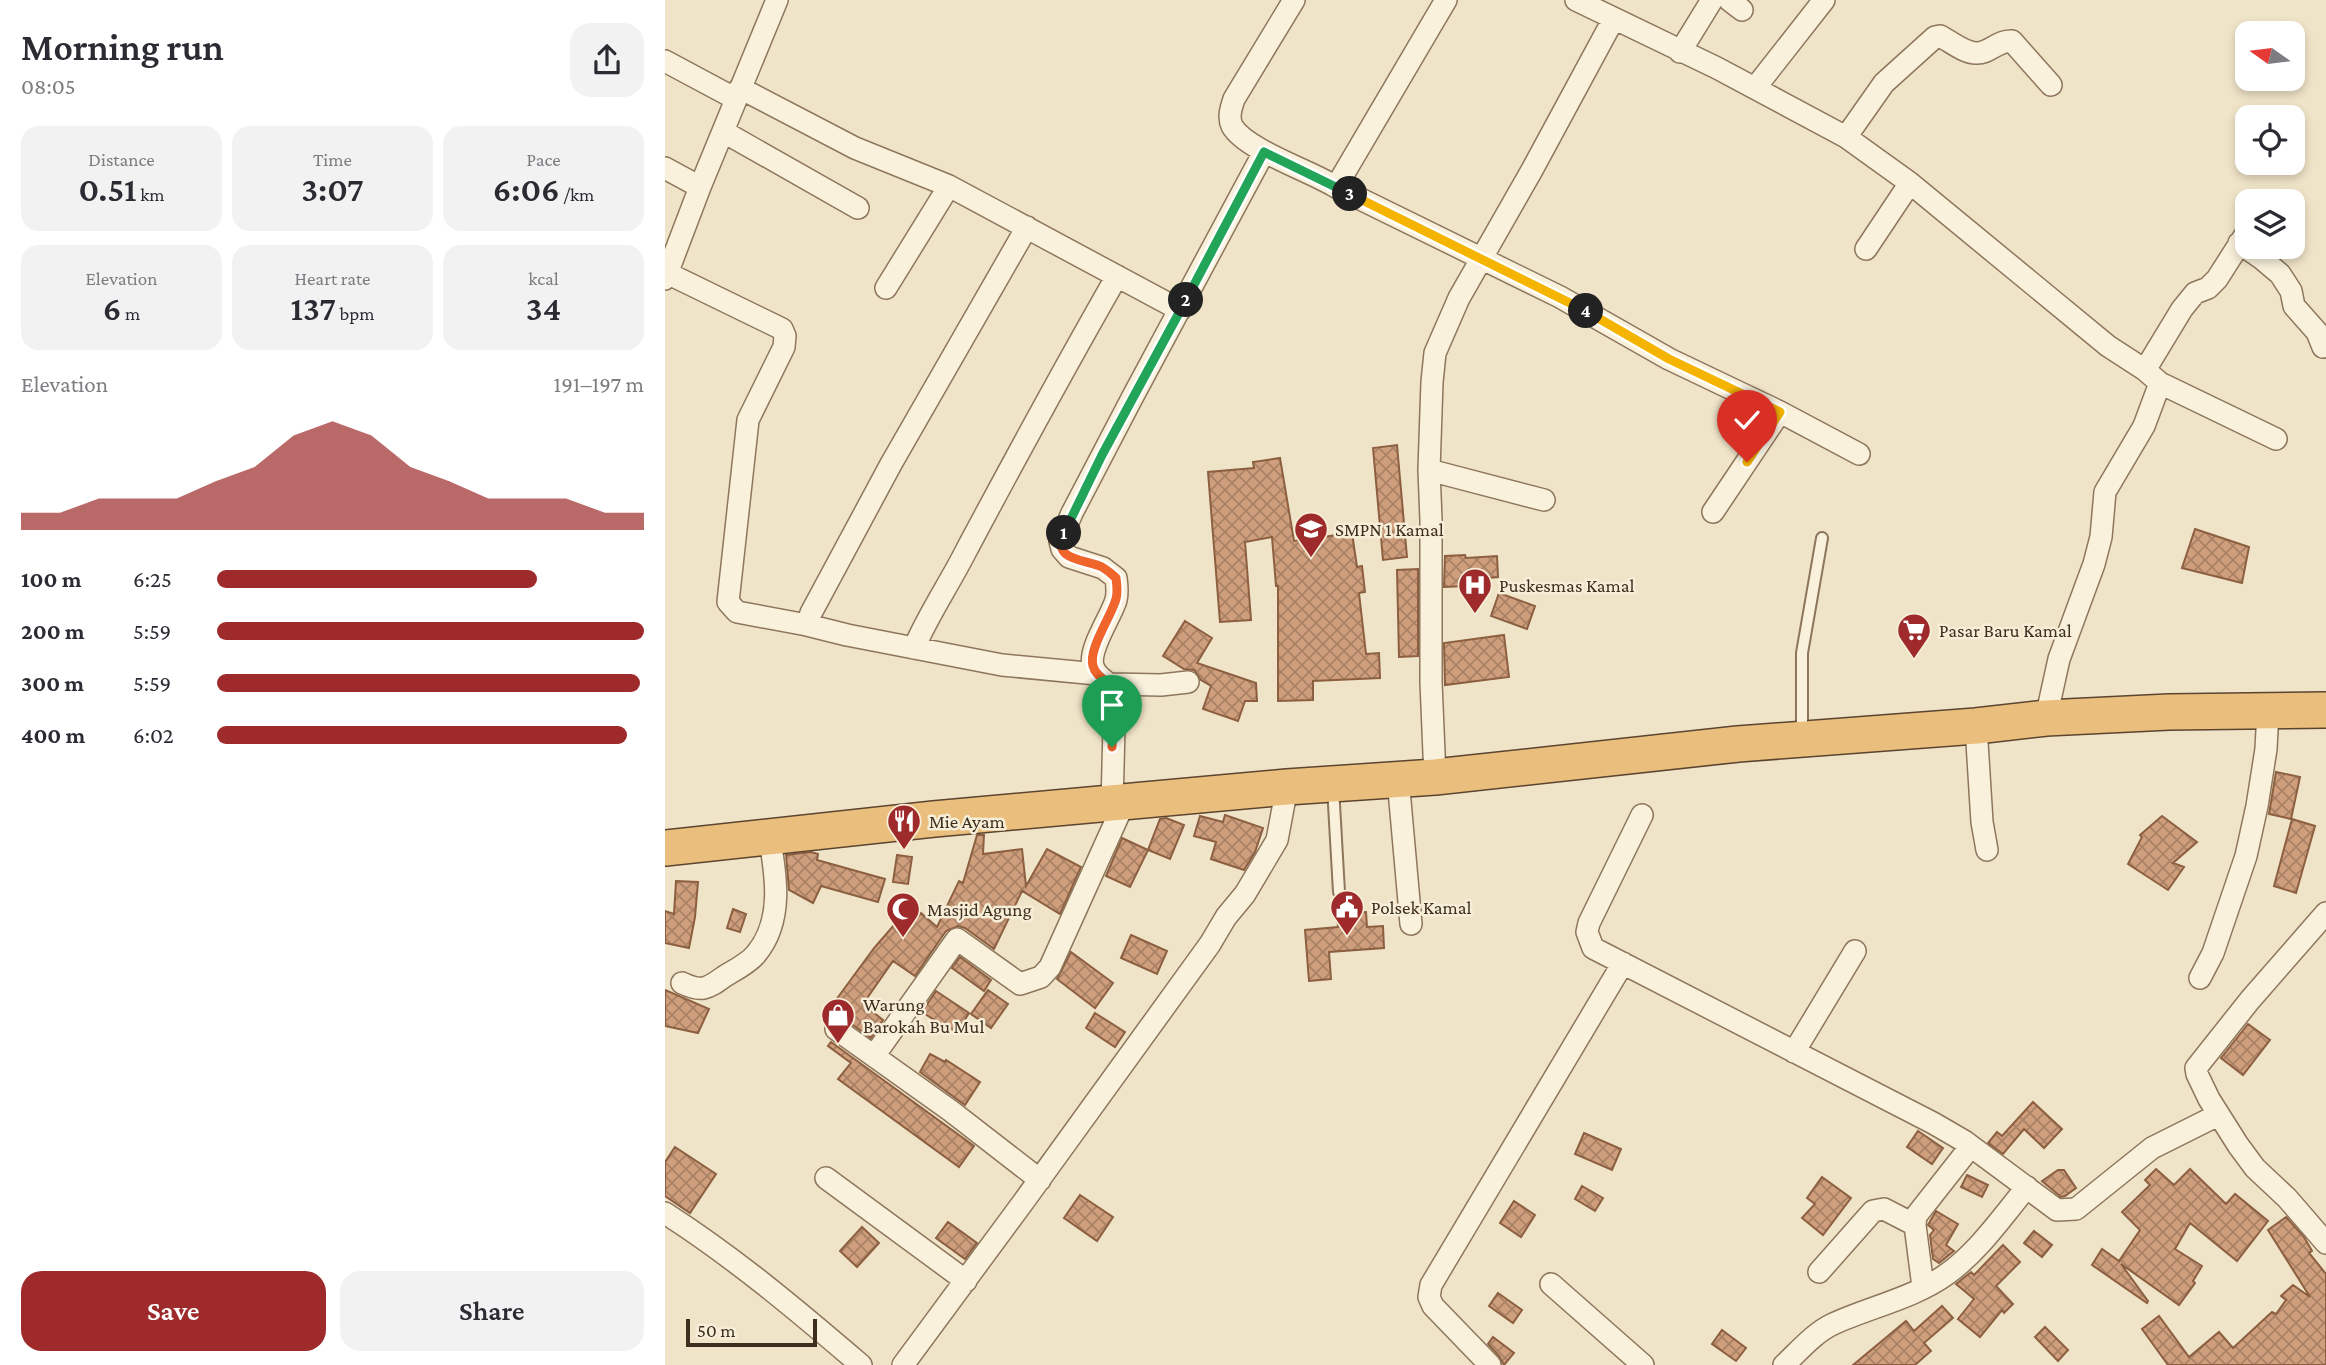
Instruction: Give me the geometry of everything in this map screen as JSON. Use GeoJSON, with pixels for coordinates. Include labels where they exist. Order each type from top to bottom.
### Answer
{"type":"FeatureCollection","features":[{"type":"Feature","properties":{"kind":"highway"},"geometry":{"type":"LineString","coordinates":[[665,848],[769,835],[1287,787],[1435,777],[1738,744],[2046,718],[2169,712],[2326,710]]}},
{"type":"Feature","properties":{"kind":"street"},"geometry":{"type":"LineString","coordinates":[[777,0],[666,276],[782,329],[785,336],[783,346],[748,420],[728,602],[737,612],[1002,665],[1161,685],[1188,682]]}},
{"type":"Feature","properties":{"kind":"street"},"geometry":{"type":"LineString","coordinates":[[1294,0],[1234,99],[1230,114],[1233,126],[1250,142],[1264,152],[1322,178],[1570,302],[1669,359],[1780,412],[1859,454]]}},
{"type":"Feature","properties":{"kind":"street"},"geometry":{"type":"LineString","coordinates":[[1336,187],[1446,0]]}},
{"type":"Feature","properties":{"kind":"street"},"geometry":{"type":"LineString","coordinates":[[1576,0],[1846,137],[1910,183],[2108,346],[2153,376],[2276,439]]}},
{"type":"Feature","properties":{"kind":"street"},"geometry":{"type":"LineString","coordinates":[[1680,52],[1712,0]]}},
{"type":"Feature","properties":{"kind":"street"},"geometry":{"type":"LineString","coordinates":[[1755,89],[1824,0]]}},
{"type":"Feature","properties":{"kind":"street"},"geometry":{"type":"LineString","coordinates":[[1435,777],[1431,682],[1429,470],[1435,353],[1458,298],[1532,170],[1613,19]]}},
{"type":"Feature","properties":{"kind":"street"},"geometry":{"type":"LineString","coordinates":[[1846,137],[1884,83],[1935,37],[1940,36],[1979,54],[2005,40],[2012,41],[2051,85]]}},
{"type":"Feature","properties":{"kind":"street"},"geometry":{"type":"LineString","coordinates":[[665,61],[855,148],[949,186],[1180,310]]}},
{"type":"Feature","properties":{"kind":"street"},"geometry":{"type":"LineString","coordinates":[[724,132],[858,208]]}},
{"type":"Feature","properties":{"kind":"street"},"geometry":{"type":"LineString","coordinates":[[874,1056],[957,939],[1020,984],[1041,977],[1050,967],[1118,804],[1115,690],[1092,664],[1096,646],[1116,599],[1116,578],[1103,568],[1069,557],[1062,549],[1060,541],[1078,501],[1264,152]]}},
{"type":"Feature","properties":{"kind":"street"},"geometry":{"type":"LineString","coordinates":[[665,168],[700,187]]}},
{"type":"Feature","properties":{"kind":"street"},"geometry":{"type":"LineString","coordinates":[[1866,249],[1910,183]]}},
{"type":"Feature","properties":{"kind":"street"},"geometry":{"type":"LineString","coordinates":[[886,288],[949,186]]}},
{"type":"Feature","properties":{"kind":"street"},"geometry":{"type":"LineString","coordinates":[[807,625],[811,612],[891,464],[1027,228]]}},
{"type":"Feature","properties":{"kind":"street"},"geometry":{"type":"LineString","coordinates":[[2046,718],[2059,659],[2097,555],[2104,518],[2105,492],[2144,426],[2153,376],[2182,309],[2195,293],[2208,288],[2217,279],[2235,250]]}},
{"type":"Feature","properties":{"kind":"street"},"geometry":{"type":"LineString","coordinates":[[2265,259],[2280,274],[2291,291],[2294,306],[2317,332],[2323,347]]}},
{"type":"Feature","properties":{"kind":"street"},"geometry":{"type":"LineString","coordinates":[[914,648],[927,617],[955,573],[1039,413],[1117,276]]}},
{"type":"Feature","properties":{"kind":"street"},"geometry":{"type":"LineString","coordinates":[[1713,512],[1780,412]]}},
{"type":"Feature","properties":{"kind":"street"},"geometry":{"type":"LineString","coordinates":[[1429,470],[1544,500]]}},
{"type":"Feature","properties":{"kind":"street"},"geometry":{"type":"LineString","coordinates":[[2200,978],[2213,953],[2246,856],[2257,806],[2269,711]]}},
{"type":"Feature","properties":{"kind":"street"},"geometry":{"type":"LineString","coordinates":[[1976,726],[1982,822],[1987,850]]}},
{"type":"Feature","properties":{"kind":"street"},"geometry":{"type":"LineString","coordinates":[[1398,779],[1411,924]]}},
{"type":"Feature","properties":{"kind":"street"},"geometry":{"type":"LineString","coordinates":[[903,1365],[1040,1180],[1244,894],[1277,840],[1287,787]]}},
{"type":"Feature","properties":{"kind":"street"},"geometry":{"type":"LineString","coordinates":[[1642,815],[1589,923],[1587,932],[1593,948],[1933,1123],[1971,1146],[2057,1210],[2076,1209],[2152,1148],[2218,1115]]}},
{"type":"Feature","properties":{"kind":"street"},"geometry":{"type":"LineString","coordinates":[[682,983],[693,988],[706,989],[756,956],[769,933],[777,895],[769,835]]}},
{"type":"Feature","properties":{"kind":"street"},"geometry":{"type":"LineString","coordinates":[[2326,913],[2250,1000],[2196,1068],[2218,1115],[2255,1168],[2320,1221],[2326,1243]]}},
{"type":"Feature","properties":{"kind":"street"},"geometry":{"type":"LineString","coordinates":[[1794,1052],[1856,951]]}},
{"type":"Feature","properties":{"kind":"street"},"geometry":{"type":"LineString","coordinates":[[1490,1365],[1433,1306],[1429,1297],[1431,1285],[1623,963]]}},
{"type":"Feature","properties":{"kind":"street"},"geometry":{"type":"LineString","coordinates":[[837,1029],[1040,1180]]}},
{"type":"Feature","properties":{"kind":"street"},"geometry":{"type":"LineString","coordinates":[[1923,1287],[1916,1216],[1971,1146]]}},
{"type":"Feature","properties":{"kind":"street"},"geometry":{"type":"LineString","coordinates":[[826,1178],[966,1281]]}},
{"type":"Feature","properties":{"kind":"street"},"geometry":{"type":"LineString","coordinates":[[1784,1365],[1816,1334],[1832,1325],[1945,1275],[1972,1253],[2027,1187]]}},
{"type":"Feature","properties":{"kind":"street"},"geometry":{"type":"LineString","coordinates":[[1819,1272],[1873,1211],[1884,1209],[1915,1225]]}},
{"type":"Feature","properties":{"kind":"street"},"geometry":{"type":"LineString","coordinates":[[665,1213],[775,1292],[861,1365]]}},
{"type":"Feature","properties":{"kind":"street"},"geometry":{"type":"LineString","coordinates":[[1551,1284],[1643,1365]]}},
{"type":"Feature","properties":{"kind":"lane"},"geometry":{"type":"LineString","coordinates":[[1802,740],[1803,653],[1822,538]]}},
{"type":"Feature","properties":{"kind":"lane"},"geometry":{"type":"LineString","coordinates":[[1333,784],[1339,892]]}},
{"type":"Feature","properties":{"kind":"building"},"geometry":{"type":"Polygon","coordinates":[[[1397,445],[1407,557],[1383,560],[1373,448],[1397,445]]]}},
{"type":"Feature","properties":{"kind":"building"},"geometry":{"type":"Polygon","coordinates":[[[1280,458],[1294,541],[1352,533],[1357,567],[1362,566],[1365,592],[1359,593],[1366,654],[1379,653],[1380,678],[1313,681],[1313,700],[1278,701],[1278,586],[1272,537],[1245,542],[1251,620],[1220,622],[1208,472],[1254,468],[1253,462],[1280,458]]]}},
{"type":"Feature","properties":{"kind":"building"},"geometry":{"type":"Polygon","coordinates":[[[2195,529],[2249,547],[2242,583],[2182,568],[2195,529]]]}},
{"type":"Feature","properties":{"kind":"building"},"geometry":{"type":"Polygon","coordinates":[[[1465,555],[1466,558],[1497,556],[1498,577],[1466,580],[1466,586],[1444,587],[1445,556],[1465,555]]]}},
{"type":"Feature","properties":{"kind":"building"},"geometry":{"type":"Polygon","coordinates":[[[1418,569],[1418,656],[1399,657],[1397,570],[1418,569]]]}},
{"type":"Feature","properties":{"kind":"building"},"geometry":{"type":"Polygon","coordinates":[[[1499,593],[1535,606],[1527,629],[1491,616],[1499,593]]]}},
{"type":"Feature","properties":{"kind":"building"},"geometry":{"type":"Polygon","coordinates":[[[1185,621],[1212,638],[1197,663],[1256,683],[1257,701],[1245,701],[1238,721],[1203,709],[1211,686],[1201,680],[1194,670],[1184,669],[1163,656],[1185,621]]]}},
{"type":"Feature","properties":{"kind":"building"},"geometry":{"type":"Polygon","coordinates":[[[1504,635],[1509,677],[1445,685],[1444,643],[1504,635]]]}},
{"type":"Feature","properties":{"kind":"building"},"geometry":{"type":"Polygon","coordinates":[[[2276,772],[2300,777],[2291,819],[2269,814],[2276,772]]]}},
{"type":"Feature","properties":{"kind":"building"},"geometry":{"type":"Polygon","coordinates":[[[1225,815],[1263,828],[1255,852],[1244,870],[1211,859],[1216,842],[1194,836],[1200,816],[1223,822],[1225,815]]]}},
{"type":"Feature","properties":{"kind":"building"},"geometry":{"type":"Polygon","coordinates":[[[2162,816],[2197,842],[2173,863],[2184,867],[2168,890],[2128,864],[2142,837],[2140,835],[2162,816]]]}},
{"type":"Feature","properties":{"kind":"building"},"geometry":{"type":"Polygon","coordinates":[[[1166,818],[1184,825],[1170,859],[1148,850],[1160,819],[1166,818]]]}},
{"type":"Feature","properties":{"kind":"building"},"geometry":{"type":"Polygon","coordinates":[[[2292,819],[2315,826],[2296,893],[2274,886],[2292,819]]]}},
{"type":"Feature","properties":{"kind":"building"},"geometry":{"type":"Polygon","coordinates":[[[977,835],[984,835],[983,854],[1022,849],[1026,886],[1047,849],[1081,867],[1060,914],[1022,891],[994,949],[958,926],[946,931],[915,976],[893,961],[863,1004],[883,1020],[871,1038],[846,1020],[848,1015],[833,1004],[874,948],[901,917],[911,926],[921,913],[937,927],[959,881],[963,883],[977,835]]]}},
{"type":"Feature","properties":{"kind":"building"},"geometry":{"type":"Polygon","coordinates":[[[1122,838],[1148,850],[1130,887],[1106,876],[1122,838]]]}},
{"type":"Feature","properties":{"kind":"building"},"geometry":{"type":"Polygon","coordinates":[[[811,852],[818,854],[817,860],[885,879],[878,902],[821,886],[813,903],[789,890],[786,855],[811,852]]]}},
{"type":"Feature","properties":{"kind":"building"},"geometry":{"type":"Polygon","coordinates":[[[897,855],[912,857],[908,884],[893,882],[897,855]]]}},
{"type":"Feature","properties":{"kind":"building"},"geometry":{"type":"Polygon","coordinates":[[[676,881],[698,882],[689,948],[665,943],[665,911],[674,914],[676,881]]]}},
{"type":"Feature","properties":{"kind":"building"},"geometry":{"type":"Polygon","coordinates":[[[733,909],[746,914],[740,932],[727,928],[733,909]]]}},
{"type":"Feature","properties":{"kind":"building"},"geometry":{"type":"Polygon","coordinates":[[[1366,912],[1367,927],[1383,926],[1384,948],[1329,952],[1331,979],[1309,981],[1305,930],[1338,927],[1337,914],[1366,912]]]}},
{"type":"Feature","properties":{"kind":"building"},"geometry":{"type":"Polygon","coordinates":[[[1131,935],[1167,951],[1157,974],[1121,958],[1131,935]]]}},
{"type":"Feature","properties":{"kind":"building"},"geometry":{"type":"Polygon","coordinates":[[[1071,952],[1113,983],[1095,1008],[1057,979],[1071,952]]]}},
{"type":"Feature","properties":{"kind":"building"},"geometry":{"type":"Polygon","coordinates":[[[960,957],[991,980],[984,991],[952,968],[960,957]]]}},
{"type":"Feature","properties":{"kind":"building"},"geometry":{"type":"Polygon","coordinates":[[[665,990],[709,1009],[698,1033],[665,1026],[665,990]]]}},
{"type":"Feature","properties":{"kind":"building"},"geometry":{"type":"Polygon","coordinates":[[[988,990],[1008,1004],[991,1028],[971,1014],[988,990]]]}},
{"type":"Feature","properties":{"kind":"building"},"geometry":{"type":"Polygon","coordinates":[[[936,991],[969,1013],[956,1034],[922,1012],[936,991]]]}},
{"type":"Feature","properties":{"kind":"building"},"geometry":{"type":"Polygon","coordinates":[[[1095,1013],[1125,1032],[1115,1047],[1086,1028],[1095,1013]]]}},
{"type":"Feature","properties":{"kind":"building"},"geometry":{"type":"Polygon","coordinates":[[[2248,1024],[2270,1040],[2243,1075],[2221,1058],[2248,1024]]]}},
{"type":"Feature","properties":{"kind":"building"},"geometry":{"type":"Polygon","coordinates":[[[831,1042],[974,1146],[959,1167],[838,1079],[851,1063],[828,1046],[831,1042]]]}},
{"type":"Feature","properties":{"kind":"building"},"geometry":{"type":"Polygon","coordinates":[[[930,1054],[945,1062],[946,1060],[980,1082],[965,1105],[920,1072],[930,1054]]]}},
{"type":"Feature","properties":{"kind":"building"},"geometry":{"type":"Polygon","coordinates":[[[2033,1102],[2062,1129],[2044,1148],[2024,1129],[2003,1154],[1988,1143],[1997,1132],[2002,1136],[2033,1102]]]}},
{"type":"Feature","properties":{"kind":"building"},"geometry":{"type":"Polygon","coordinates":[[[1918,1131],[1943,1148],[1932,1164],[1907,1147],[1918,1131]]]}},
{"type":"Feature","properties":{"kind":"building"},"geometry":{"type":"Polygon","coordinates":[[[1584,1133],[1621,1149],[1612,1170],[1575,1154],[1584,1133]]]}},
{"type":"Feature","properties":{"kind":"building"},"geometry":{"type":"Polygon","coordinates":[[[675,1147],[716,1174],[690,1213],[665,1196],[665,1162],[675,1147]]]}},
{"type":"Feature","properties":{"kind":"building"},"geometry":{"type":"Polygon","coordinates":[[[2156,1169],[2174,1185],[2190,1169],[2226,1204],[2235,1194],[2268,1221],[2237,1261],[2190,1223],[2175,1249],[2202,1266],[2193,1281],[2195,1283],[2179,1305],[2121,1264],[2147,1303],[2092,1265],[2102,1249],[2119,1261],[2140,1230],[2122,1212],[2150,1185],[2145,1180],[2156,1169]]]}},
{"type":"Feature","properties":{"kind":"building"},"geometry":{"type":"Polygon","coordinates":[[[2058,1170],[2064,1170],[2076,1188],[2061,1197],[2042,1181],[2058,1170]]]}},
{"type":"Feature","properties":{"kind":"building"},"geometry":{"type":"Polygon","coordinates":[[[1967,1175],[1988,1185],[1982,1197],[1961,1187],[1967,1175]]]}},
{"type":"Feature","properties":{"kind":"building"},"geometry":{"type":"Polygon","coordinates":[[[1822,1177],[1851,1198],[1823,1235],[1802,1218],[1815,1204],[1807,1198],[1822,1177]]]}},
{"type":"Feature","properties":{"kind":"building"},"geometry":{"type":"Polygon","coordinates":[[[1582,1186],[1603,1198],[1595,1211],[1575,1199],[1582,1186]]]}},
{"type":"Feature","properties":{"kind":"building"},"geometry":{"type":"Polygon","coordinates":[[[1080,1195],[1113,1217],[1097,1241],[1064,1218],[1080,1195]]]}},
{"type":"Feature","properties":{"kind":"building"},"geometry":{"type":"Polygon","coordinates":[[[1514,1201],[1535,1215],[1521,1237],[1500,1223],[1514,1201]]]}},
{"type":"Feature","properties":{"kind":"building"},"geometry":{"type":"Polygon","coordinates":[[[1936,1211],[1958,1224],[1946,1245],[1954,1251],[1939,1263],[1933,1259],[1930,1235],[1934,1230],[1928,1225],[1936,1211]]]}},
{"type":"Feature","properties":{"kind":"building"},"geometry":{"type":"Polygon","coordinates":[[[2286,1217],[2304,1237],[2312,1251],[2309,1253],[2326,1274],[2326,1365],[2168,1365],[2142,1329],[2159,1316],[2189,1357],[2219,1332],[2233,1348],[2272,1312],[2276,1314],[2286,1300],[2281,1296],[2293,1285],[2310,1297],[2268,1230],[2286,1217]]]}},
{"type":"Feature","properties":{"kind":"building"},"geometry":{"type":"Polygon","coordinates":[[[948,1222],[977,1243],[965,1259],[936,1238],[948,1222]]]}},
{"type":"Feature","properties":{"kind":"building"},"geometry":{"type":"Polygon","coordinates":[[[862,1227],[879,1243],[857,1267],[840,1251],[862,1227]]]}},
{"type":"Feature","properties":{"kind":"building"},"geometry":{"type":"Polygon","coordinates":[[[2034,1231],[2052,1245],[2042,1257],[2024,1243],[2034,1231]]]}},
{"type":"Feature","properties":{"kind":"building"},"geometry":{"type":"Polygon","coordinates":[[[2003,1245],[2020,1262],[1996,1286],[2013,1304],[2004,1313],[2002,1310],[1980,1337],[1958,1319],[1974,1299],[1956,1284],[1971,1272],[1974,1275],[2003,1245]]]}},
{"type":"Feature","properties":{"kind":"building"},"geometry":{"type":"Polygon","coordinates":[[[1498,1293],[1522,1310],[1513,1323],[1489,1306],[1498,1293]]]}},
{"type":"Feature","properties":{"kind":"building"},"geometry":{"type":"Polygon","coordinates":[[[1942,1306],[1953,1318],[1924,1343],[1931,1351],[1915,1365],[1853,1365],[1906,1321],[1914,1331],[1942,1306]]]}},
{"type":"Feature","properties":{"kind":"building"},"geometry":{"type":"Polygon","coordinates":[[[2045,1327],[2068,1350],[2058,1361],[2035,1337],[2045,1327]]]}},
{"type":"Feature","properties":{"kind":"building"},"geometry":{"type":"Polygon","coordinates":[[[1722,1330],[1746,1348],[1736,1361],[1712,1344],[1722,1330]]]}},
{"type":"Feature","properties":{"kind":"building"},"geometry":{"type":"Polygon","coordinates":[[[1493,1337],[1514,1353],[1504,1365],[1488,1344],[1493,1337]]]}},
{"type":"Feature","properties":{"kind":"place","name":"SMPN 1 Kamal"},"geometry":{"type":"Point","coordinates":[1311,559]}},
{"type":"Feature","properties":{"kind":"place","name":"Puskesmas Kamal"},"geometry":{"type":"Point","coordinates":[1475,615]}},
{"type":"Feature","properties":{"kind":"place","name":"Pasar Baru Kamal"},"geometry":{"type":"Point","coordinates":[1914,660]}},
{"type":"Feature","properties":{"kind":"place","name":"Mie Ayam"},"geometry":{"type":"Point","coordinates":[904,851]}},
{"type":"Feature","properties":{"kind":"place","name":"Polsek Kamal"},"geometry":{"type":"Point","coordinates":[1347,937]}},
{"type":"Feature","properties":{"kind":"place","name":"Masjid Agung"},"geometry":{"type":"Point","coordinates":[903,939]}},
{"type":"Feature","properties":{"kind":"place","name":"Warung Barokah Bu Mul"},"geometry":{"type":"Point","coordinates":[838,1045]}},
{"type":"Feature","properties":{"kind":"route"},"geometry":{"type":"LineString","coordinates":[[1112,747],[1115,690],[1097,674],[1092,664],[1096,646],[1116,599],[1116,578],[1103,568],[1069,557],[1062,549],[1060,541],[1132,398],[1264,152],[1322,178],[1529,284],[1560,297],[1669,359],[1780,412],[1747,462]]}}]}
